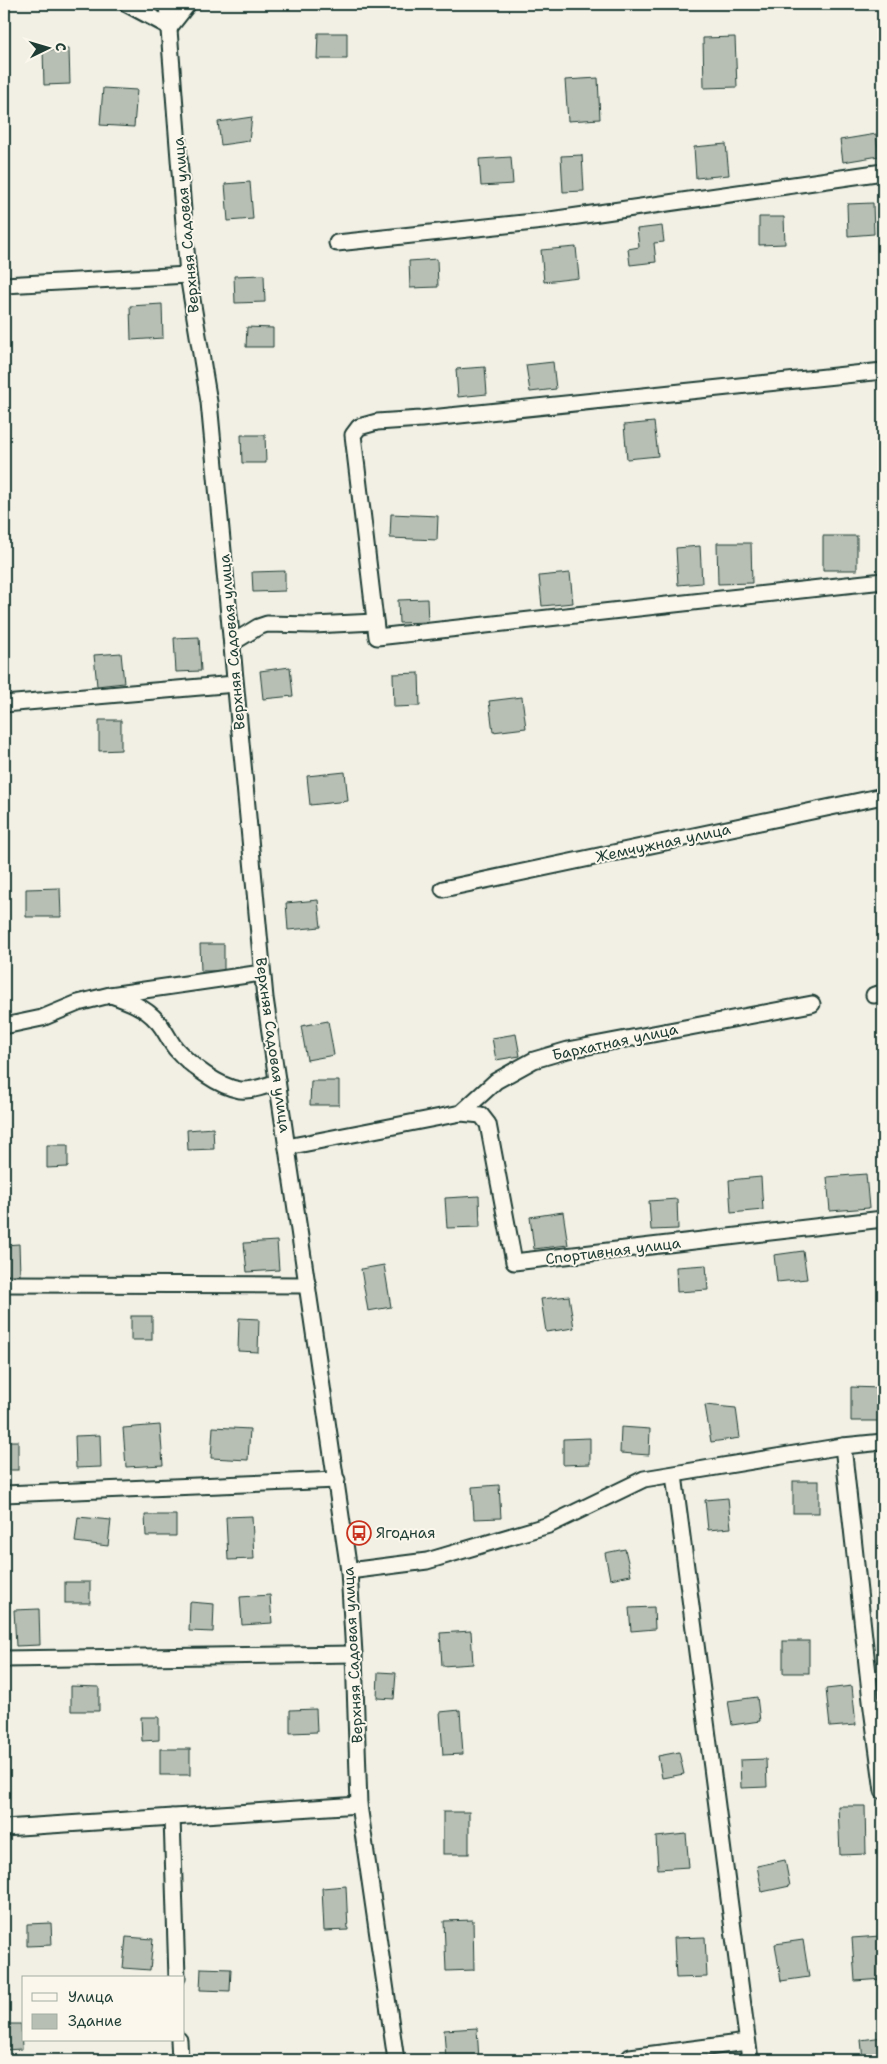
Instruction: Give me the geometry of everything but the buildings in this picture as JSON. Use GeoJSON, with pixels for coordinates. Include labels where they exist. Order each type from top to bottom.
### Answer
{"type":"FeatureCollection","features":[{"type":"Feature","properties":{"kind":"street"},"geometry":{"type":"LineString","coordinates":[[127,4],[170,27],[188,4]]}},
{"type":"Feature","properties":{"kind":"street","name":"Верхняя Садовая улица"},"geometry":{"type":"LineString","coordinates":[[167,4],[188,276],[209,402],[262,974],[349,1571],[359,1805],[396,2060]]}},
{"type":"Feature","properties":{"kind":"street"},"geometry":{"type":"LineString","coordinates":[[337,243],[543,222],[883,172]]}},
{"type":"Feature","properties":{"kind":"street"},"geometry":{"type":"LineString","coordinates":[[4,285],[188,276]]}},
{"type":"Feature","properties":{"kind":"street"},"geometry":{"type":"LineString","coordinates":[[883,371],[377,422],[359,426],[353,435],[377,637],[883,581]]}},
{"type":"Feature","properties":{"kind":"street"},"geometry":{"type":"LineString","coordinates":[[232,643],[258,627],[267,624],[313,625],[375,622]]}},
{"type":"Feature","properties":{"kind":"street"},"geometry":{"type":"LineString","coordinates":[[4,704],[235,684]]}},
{"type":"Feature","properties":{"kind":"street","name":"Жемчужная улица"},"geometry":{"type":"LineString","coordinates":[[443,889],[883,796]]}},
{"type":"Feature","properties":{"kind":"street"},"geometry":{"type":"LineString","coordinates":[[4,1026],[42,1018],[78,1003],[110,995],[262,974]]}},
{"type":"Feature","properties":{"kind":"street"},"geometry":{"type":"LineString","coordinates":[[110,995],[142,1008],[158,1021],[175,1048],[209,1077],[241,1090],[260,1088],[277,1082]]}},
{"type":"Feature","properties":{"kind":"street","name":"Бархатная улица"},"geometry":{"type":"LineString","coordinates":[[461,1113],[496,1081],[534,1060],[568,1050],[812,1004]]}},
{"type":"Feature","properties":{"kind":"street"},"geometry":{"type":"LineString","coordinates":[[287,1147],[461,1113]]}},
{"type":"Feature","properties":{"kind":"street","name":"Спортивная улица"},"geometry":{"type":"LineString","coordinates":[[461,1113],[481,1115],[488,1124],[514,1262],[883,1219]]}},
{"type":"Feature","properties":{"kind":"street"},"geometry":{"type":"LineString","coordinates":[[4,1284],[308,1285]]}},
{"type":"Feature","properties":{"kind":"street"},"geometry":{"type":"LineString","coordinates":[[349,1571],[427,1561],[549,1525],[644,1480],[843,1446],[883,1442]]}},
{"type":"Feature","properties":{"kind":"street"},"geometry":{"type":"LineString","coordinates":[[843,1446],[871,1701],[883,1791]]}},
{"type":"Feature","properties":{"kind":"street"},"geometry":{"type":"LineString","coordinates":[[674,1475],[750,2060]]}},
{"type":"Feature","properties":{"kind":"street"},"geometry":{"type":"LineString","coordinates":[[4,1494],[337,1480]]}},
{"type":"Feature","properties":{"kind":"street"},"geometry":{"type":"LineString","coordinates":[[4,1659],[354,1654]]}},
{"type":"Feature","properties":{"kind":"street"},"geometry":{"type":"LineString","coordinates":[[4,1828],[359,1805]]}},
{"type":"Feature","properties":{"kind":"street"},"geometry":{"type":"LineString","coordinates":[[172,1817],[177,1976]]}},
{"type":"Feature","properties":{"kind":"street"},"geometry":{"type":"LineString","coordinates":[[179,2042],[180,2060]]}},
{"type":"Feature","properties":{"kind":"street"},"geometry":{"type":"LineString","coordinates":[[630,2057],[747,2042]]}},
{"type":"Feature","properties":{"kind":"place","name":"Ягодная"},"geometry":{"type":"Point","coordinates":[359,1533]}}]}
